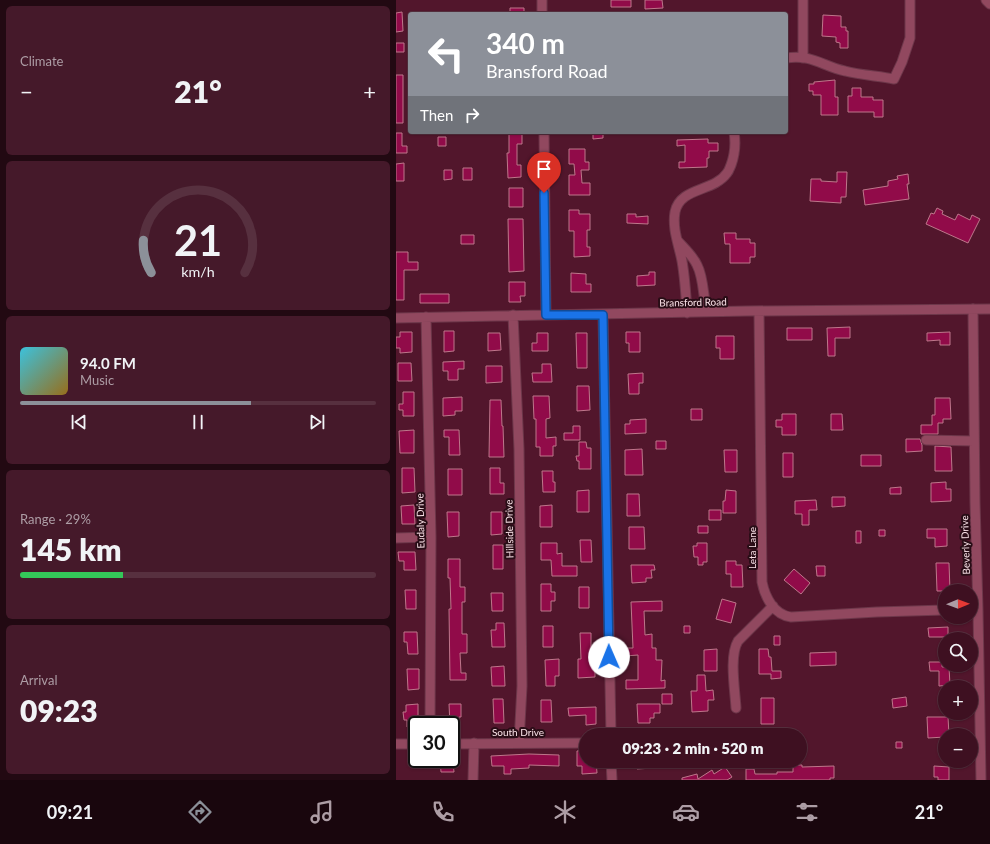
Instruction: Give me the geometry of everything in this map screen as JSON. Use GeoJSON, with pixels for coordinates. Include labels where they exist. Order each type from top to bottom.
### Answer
{"type":"FeatureCollection","features":[{"type":"Feature","properties":{"kind":"street"},"geometry":{"type":"LineString","coordinates":[[542,0],[542,12]]}},
{"type":"Feature","properties":{"kind":"street"},"geometry":{"type":"LineString","coordinates":[[802,58],[803,0]]}},
{"type":"Feature","properties":{"kind":"street"},"geometry":{"type":"LineString","coordinates":[[788,58],[796,56],[814,60],[844,71],[894,79],[902,62],[910,38],[910,0]]}},
{"type":"Feature","properties":{"kind":"street"},"geometry":{"type":"LineString","coordinates":[[986,0],[990,4]]}},
{"type":"Feature","properties":{"kind":"street"},"geometry":{"type":"LineString","coordinates":[[544,134],[546,315]]}},
{"type":"Feature","properties":{"kind":"street"},"geometry":{"type":"LineString","coordinates":[[687,313],[686,292],[676,239],[675,212],[679,202],[689,194],[718,182],[727,174],[735,156],[734,134]]}},
{"type":"Feature","properties":{"kind":"street"},"geometry":{"type":"LineString","coordinates":[[676,239],[698,266],[703,299],[707,312]]}},
{"type":"Feature","properties":{"kind":"street"},"geometry":{"type":"LineString","coordinates":[[682,268],[698,266]]}},
{"type":"Feature","properties":{"kind":"street","name":"Beverly Drive"},"geometry":{"type":"LineString","coordinates":[[974,309],[975,584]]}},
{"type":"Feature","properties":{"kind":"street","name":"Bransford Road"},"geometry":{"type":"LineString","coordinates":[[396,318],[707,312],[990,309]]}},
{"type":"Feature","properties":{"kind":"street","name":"Leta Lane"},"geometry":{"type":"LineString","coordinates":[[759,312],[763,532],[762,582],[764,593],[773,606],[784,616],[791,617],[938,610]]}},
{"type":"Feature","properties":{"kind":"street"},"geometry":{"type":"LineString","coordinates":[[603,315],[611,728]]}},
{"type":"Feature","properties":{"kind":"street","name":"Hillside Drive"},"geometry":{"type":"LineString","coordinates":[[513,316],[519,449],[522,662],[519,743]]}},
{"type":"Feature","properties":{"kind":"street","name":"Eudaly Drive"},"geometry":{"type":"LineString","coordinates":[[426,317],[432,537],[430,716]]}},
{"type":"Feature","properties":{"kind":"street"},"geometry":{"type":"LineString","coordinates":[[926,440],[974,441]]}},
{"type":"Feature","properties":{"kind":"street"},"geometry":{"type":"LineString","coordinates":[[396,538],[432,537]]}},
{"type":"Feature","properties":{"kind":"street"},"geometry":{"type":"LineString","coordinates":[[736,708],[734,670],[735,646],[738,641],[773,606]]}},
{"type":"Feature","properties":{"kind":"street","name":"Beverly Drive"},"geometry":{"type":"LineString","coordinates":[[975,624],[981,780]]}},
{"type":"Feature","properties":{"kind":"street"},"geometry":{"type":"LineString","coordinates":[[473,780],[474,743]]}},
{"type":"Feature","properties":{"kind":"street","name":"South Drive"},"geometry":{"type":"LineString","coordinates":[[460,744],[579,743]]}},
{"type":"Feature","properties":{"kind":"street"},"geometry":{"type":"LineString","coordinates":[[396,744],[408,744]]}},
{"type":"Feature","properties":{"kind":"street"},"geometry":{"type":"LineString","coordinates":[[611,768],[612,780]]}},
{"type":"Feature","properties":{"kind":"building"},"geometry":{"type":"Polygon","coordinates":[[[611,0],[631,0],[631,7],[611,7],[611,0]]]}},
{"type":"Feature","properties":{"kind":"building"},"geometry":{"type":"Polygon","coordinates":[[[645,0],[662,0],[663,8],[645,9],[645,0]]]}},
{"type":"Feature","properties":{"kind":"building"},"geometry":{"type":"Polygon","coordinates":[[[510,8],[524,8],[524,12],[510,12],[510,8]]]}},
{"type":"Feature","properties":{"kind":"building"},"geometry":{"type":"Polygon","coordinates":[[[402,12],[403,31],[396,32],[396,13],[402,12]]]}},
{"type":"Feature","properties":{"kind":"building"},"geometry":{"type":"Polygon","coordinates":[[[823,15],[841,16],[841,27],[846,27],[846,31],[848,31],[848,48],[840,48],[840,43],[836,42],[836,37],[822,36],[823,15]]]}},
{"type":"Feature","properties":{"kind":"building"},"geometry":{"type":"Polygon","coordinates":[[[396,43],[404,43],[404,52],[396,52],[396,43]]]}},
{"type":"Feature","properties":{"kind":"building"},"geometry":{"type":"Polygon","coordinates":[[[396,75],[403,75],[403,123],[396,123],[396,75]]]}},
{"type":"Feature","properties":{"kind":"building"},"geometry":{"type":"Polygon","coordinates":[[[835,80],[835,97],[838,97],[838,115],[821,115],[821,95],[813,95],[813,91],[809,91],[809,84],[814,84],[814,82],[835,80]]]}},
{"type":"Feature","properties":{"kind":"building"},"geometry":{"type":"Polygon","coordinates":[[[852,88],[861,88],[861,97],[873,97],[873,100],[883,100],[883,117],[874,117],[874,112],[848,112],[848,96],[852,96],[852,88]]]}},
{"type":"Feature","properties":{"kind":"building"},"geometry":{"type":"Polygon","coordinates":[[[396,133],[402,133],[402,146],[407,146],[407,153],[396,153],[396,133]]]}},
{"type":"Feature","properties":{"kind":"building"},"geometry":{"type":"Polygon","coordinates":[[[509,134],[522,134],[522,144],[517,144],[517,165],[521,165],[521,177],[508,178],[507,153],[509,153],[509,134]]]}},
{"type":"Feature","properties":{"kind":"building"},"geometry":{"type":"Polygon","coordinates":[[[593,134],[603,134],[603,138],[593,139],[593,134]]]}},
{"type":"Feature","properties":{"kind":"building"},"geometry":{"type":"Polygon","coordinates":[[[438,137],[446,137],[446,146],[438,146],[438,137]]]}},
{"type":"Feature","properties":{"kind":"building"},"geometry":{"type":"Polygon","coordinates":[[[708,139],[708,143],[718,143],[718,151],[709,151],[707,167],[679,168],[679,162],[685,162],[685,145],[677,146],[677,140],[708,139]]]}},
{"type":"Feature","properties":{"kind":"building"},"geometry":{"type":"Polygon","coordinates":[[[569,149],[585,149],[585,162],[589,162],[589,170],[581,170],[582,183],[590,183],[590,195],[569,195],[569,175],[575,175],[574,164],[569,164],[569,149]]]}},
{"type":"Feature","properties":{"kind":"building"},"geometry":{"type":"Polygon","coordinates":[[[404,163],[404,181],[396,181],[396,164],[404,163]]]}},
{"type":"Feature","properties":{"kind":"building"},"geometry":{"type":"Polygon","coordinates":[[[463,168],[472,168],[472,180],[463,180],[463,168]]]}},
{"type":"Feature","properties":{"kind":"building"},"geometry":{"type":"Polygon","coordinates":[[[444,170],[452,170],[452,179],[444,180],[444,170]]]}},
{"type":"Feature","properties":{"kind":"building"},"geometry":{"type":"Polygon","coordinates":[[[837,172],[847,172],[846,197],[841,197],[841,203],[810,201],[811,179],[837,182],[837,172]]]}},
{"type":"Feature","properties":{"kind":"building"},"geometry":{"type":"Polygon","coordinates":[[[908,174],[909,184],[907,184],[909,199],[865,205],[863,190],[888,186],[888,181],[898,179],[897,176],[908,174]]]}},
{"type":"Feature","properties":{"kind":"building"},"geometry":{"type":"Polygon","coordinates":[[[509,188],[523,188],[523,207],[509,207],[509,188]]]}},
{"type":"Feature","properties":{"kind":"building"},"geometry":{"type":"Polygon","coordinates":[[[937,208],[943,211],[942,214],[955,220],[958,214],[970,220],[972,215],[980,219],[968,243],[926,224],[931,213],[934,214],[937,208]]]}},
{"type":"Feature","properties":{"kind":"building"},"geometry":{"type":"Polygon","coordinates":[[[569,210],[579,210],[579,214],[590,214],[590,230],[587,230],[587,247],[590,247],[590,256],[574,257],[574,231],[569,231],[569,210]]]}},
{"type":"Feature","properties":{"kind":"building"},"geometry":{"type":"Polygon","coordinates":[[[627,214],[636,214],[636,217],[648,216],[648,224],[627,223],[627,214]]]}},
{"type":"Feature","properties":{"kind":"building"},"geometry":{"type":"Polygon","coordinates":[[[508,219],[523,219],[524,271],[509,272],[508,219]]]}},
{"type":"Feature","properties":{"kind":"building"},"geometry":{"type":"Polygon","coordinates":[[[724,233],[736,233],[736,239],[750,239],[750,243],[755,243],[755,257],[750,257],[750,263],[730,263],[730,244],[725,244],[724,233]]]}},
{"type":"Feature","properties":{"kind":"building"},"geometry":{"type":"Polygon","coordinates":[[[461,235],[474,235],[474,244],[461,244],[461,235]]]}},
{"type":"Feature","properties":{"kind":"building"},"geometry":{"type":"Polygon","coordinates":[[[396,252],[408,252],[408,262],[418,262],[418,270],[404,270],[404,300],[396,300],[396,252]]]}},
{"type":"Feature","properties":{"kind":"building"},"geometry":{"type":"Polygon","coordinates":[[[649,272],[655,272],[655,285],[637,286],[637,276],[649,275],[649,272]]]}},
{"type":"Feature","properties":{"kind":"building"},"geometry":{"type":"Polygon","coordinates":[[[571,273],[586,274],[586,284],[591,284],[591,292],[571,292],[571,273]]]}},
{"type":"Feature","properties":{"kind":"building"},"geometry":{"type":"Polygon","coordinates":[[[509,282],[525,282],[525,296],[520,296],[521,302],[509,302],[509,282]]]}},
{"type":"Feature","properties":{"kind":"building"},"geometry":{"type":"Polygon","coordinates":[[[420,294],[449,294],[449,303],[420,303],[420,294]]]}},
{"type":"Feature","properties":{"kind":"building"},"geometry":{"type":"Polygon","coordinates":[[[850,327],[850,338],[835,338],[835,356],[828,356],[827,328],[850,327]]]}},
{"type":"Feature","properties":{"kind":"building"},"geometry":{"type":"Polygon","coordinates":[[[787,328],[812,328],[812,340],[787,340],[787,328]]]}},
{"type":"Feature","properties":{"kind":"building"},"geometry":{"type":"Polygon","coordinates":[[[444,331],[454,331],[454,351],[444,352],[444,331]]]}},
{"type":"Feature","properties":{"kind":"building"},"geometry":{"type":"Polygon","coordinates":[[[400,332],[412,332],[412,352],[400,353],[400,348],[396,348],[396,337],[400,337],[400,332]]]}},
{"type":"Feature","properties":{"kind":"building"},"geometry":{"type":"Polygon","coordinates":[[[626,332],[640,332],[640,352],[629,352],[629,343],[626,343],[626,332]]]}},
{"type":"Feature","properties":{"kind":"building"},"geometry":{"type":"Polygon","coordinates":[[[950,332],[950,345],[940,345],[940,340],[927,341],[927,333],[950,332]]]}},
{"type":"Feature","properties":{"kind":"building"},"geometry":{"type":"Polygon","coordinates":[[[488,333],[500,333],[501,350],[488,351],[488,333]]]}},
{"type":"Feature","properties":{"kind":"building"},"geometry":{"type":"Polygon","coordinates":[[[537,333],[548,333],[548,351],[532,351],[532,343],[537,343],[537,333]]]}},
{"type":"Feature","properties":{"kind":"building"},"geometry":{"type":"Polygon","coordinates":[[[576,333],[587,333],[587,368],[577,368],[576,333]]]}},
{"type":"Feature","properties":{"kind":"building"},"geometry":{"type":"Polygon","coordinates":[[[716,336],[734,336],[734,359],[720,359],[720,348],[716,348],[716,336]]]}},
{"type":"Feature","properties":{"kind":"building"},"geometry":{"type":"Polygon","coordinates":[[[464,361],[464,369],[458,369],[458,380],[448,380],[448,371],[443,371],[443,362],[464,361]]]}},
{"type":"Feature","properties":{"kind":"building"},"geometry":{"type":"Polygon","coordinates":[[[398,363],[411,363],[412,381],[398,381],[398,363]]]}},
{"type":"Feature","properties":{"kind":"building"},"geometry":{"type":"Polygon","coordinates":[[[542,364],[551,364],[552,382],[533,382],[532,373],[542,373],[542,364]]]}},
{"type":"Feature","properties":{"kind":"building"},"geometry":{"type":"Polygon","coordinates":[[[486,366],[502,366],[502,382],[486,383],[486,366]]]}},
{"type":"Feature","properties":{"kind":"building"},"geometry":{"type":"Polygon","coordinates":[[[643,373],[643,383],[639,383],[639,394],[629,394],[628,374],[643,373]]]}},
{"type":"Feature","properties":{"kind":"building"},"geometry":{"type":"Polygon","coordinates":[[[577,386],[589,386],[590,410],[577,411],[577,386]]]}},
{"type":"Feature","properties":{"kind":"building"},"geometry":{"type":"Polygon","coordinates":[[[403,392],[414,392],[414,416],[403,416],[403,410],[399,410],[399,404],[403,404],[403,392]]]}},
{"type":"Feature","properties":{"kind":"building"},"geometry":{"type":"Polygon","coordinates":[[[533,396],[549,396],[550,418],[546,419],[546,438],[556,437],[556,446],[553,446],[553,456],[540,456],[540,447],[536,447],[536,419],[534,419],[533,396]]]}},
{"type":"Feature","properties":{"kind":"building"},"geometry":{"type":"Polygon","coordinates":[[[462,397],[462,411],[455,411],[455,415],[443,416],[443,398],[462,397]]]}},
{"type":"Feature","properties":{"kind":"building"},"geometry":{"type":"Polygon","coordinates":[[[935,398],[950,398],[951,419],[943,419],[943,423],[938,423],[938,434],[921,434],[921,425],[932,425],[932,415],[935,415],[935,398]]]}},
{"type":"Feature","properties":{"kind":"building"},"geometry":{"type":"Polygon","coordinates":[[[490,400],[501,400],[504,457],[489,457],[490,400]]]}},
{"type":"Feature","properties":{"kind":"building"},"geometry":{"type":"Polygon","coordinates":[[[691,409],[702,409],[702,420],[691,420],[691,409]]]}},
{"type":"Feature","properties":{"kind":"building"},"geometry":{"type":"Polygon","coordinates":[[[782,414],[796,414],[796,435],[782,435],[782,427],[776,427],[776,420],[782,420],[782,414]]]}},
{"type":"Feature","properties":{"kind":"building"},"geometry":{"type":"Polygon","coordinates":[[[831,414],[842,414],[843,430],[831,430],[831,414]]]}},
{"type":"Feature","properties":{"kind":"building"},"geometry":{"type":"Polygon","coordinates":[[[646,419],[646,433],[625,434],[625,424],[630,424],[630,420],[646,419]]]}},
{"type":"Feature","properties":{"kind":"building"},"geometry":{"type":"Polygon","coordinates":[[[573,426],[580,426],[580,440],[564,440],[564,433],[573,433],[573,426]]]}},
{"type":"Feature","properties":{"kind":"building"},"geometry":{"type":"Polygon","coordinates":[[[414,430],[414,453],[400,453],[399,431],[414,430]]]}},
{"type":"Feature","properties":{"kind":"building"},"geometry":{"type":"Polygon","coordinates":[[[444,430],[459,430],[460,455],[449,455],[449,437],[444,437],[444,430]]]}},
{"type":"Feature","properties":{"kind":"building"},"geometry":{"type":"Polygon","coordinates":[[[906,439],[920,439],[922,451],[906,452],[906,439]]]}},
{"type":"Feature","properties":{"kind":"building"},"geometry":{"type":"Polygon","coordinates":[[[656,441],[666,441],[666,449],[656,449],[656,441]]]}},
{"type":"Feature","properties":{"kind":"building"},"geometry":{"type":"Polygon","coordinates":[[[579,442],[586,442],[587,448],[591,448],[591,469],[579,469],[579,461],[577,461],[576,456],[579,456],[579,442]]]}},
{"type":"Feature","properties":{"kind":"building"},"geometry":{"type":"Polygon","coordinates":[[[935,446],[951,447],[952,471],[935,471],[935,446]]]}},
{"type":"Feature","properties":{"kind":"building"},"geometry":{"type":"Polygon","coordinates":[[[642,449],[643,475],[625,475],[625,450],[642,449]]]}},
{"type":"Feature","properties":{"kind":"building"},"geometry":{"type":"Polygon","coordinates":[[[724,450],[737,450],[737,472],[725,472],[724,450]]]}},
{"type":"Feature","properties":{"kind":"building"},"geometry":{"type":"Polygon","coordinates":[[[783,453],[793,453],[793,477],[783,477],[783,453]]]}},
{"type":"Feature","properties":{"kind":"building"},"geometry":{"type":"Polygon","coordinates":[[[861,455],[881,455],[881,466],[861,466],[861,455]]]}},
{"type":"Feature","properties":{"kind":"building"},"geometry":{"type":"Polygon","coordinates":[[[402,468],[414,468],[415,492],[402,493],[402,468]]]}},
{"type":"Feature","properties":{"kind":"building"},"geometry":{"type":"Polygon","coordinates":[[[490,468],[500,468],[500,483],[504,483],[504,494],[490,494],[490,468]]]}},
{"type":"Feature","properties":{"kind":"building"},"geometry":{"type":"Polygon","coordinates":[[[448,469],[462,469],[462,495],[448,495],[448,469]]]}},
{"type":"Feature","properties":{"kind":"building"},"geometry":{"type":"Polygon","coordinates":[[[542,471],[553,471],[555,492],[543,492],[542,471]]]}},
{"type":"Feature","properties":{"kind":"building"},"geometry":{"type":"Polygon","coordinates":[[[946,482],[946,489],[951,489],[951,501],[931,502],[931,483],[946,482]]]}},
{"type":"Feature","properties":{"kind":"building"},"geometry":{"type":"Polygon","coordinates":[[[901,487],[901,494],[890,494],[890,488],[901,487]]]}},
{"type":"Feature","properties":{"kind":"building"},"geometry":{"type":"Polygon","coordinates":[[[589,490],[589,512],[577,512],[577,491],[589,490]]]}},
{"type":"Feature","properties":{"kind":"building"},"geometry":{"type":"Polygon","coordinates":[[[726,490],[736,491],[736,513],[723,513],[723,501],[725,501],[726,490]]]}},
{"type":"Feature","properties":{"kind":"building"},"geometry":{"type":"Polygon","coordinates":[[[627,494],[639,494],[640,516],[627,516],[627,494]]]}},
{"type":"Feature","properties":{"kind":"building"},"geometry":{"type":"Polygon","coordinates":[[[832,497],[845,497],[845,506],[832,507],[832,497]]]}},
{"type":"Feature","properties":{"kind":"building"},"geometry":{"type":"Polygon","coordinates":[[[816,500],[817,510],[809,510],[809,525],[802,525],[802,514],[795,514],[795,501],[816,500]]]}},
{"type":"Feature","properties":{"kind":"building"},"geometry":{"type":"Polygon","coordinates":[[[414,505],[415,524],[402,524],[401,506],[414,505]]]}},
{"type":"Feature","properties":{"kind":"building"},"geometry":{"type":"Polygon","coordinates":[[[552,505],[552,527],[540,527],[540,506],[552,505]]]}},
{"type":"Feature","properties":{"kind":"building"},"geometry":{"type":"Polygon","coordinates":[[[709,510],[721,510],[721,520],[709,520],[709,510]]]}},
{"type":"Feature","properties":{"kind":"building"},"geometry":{"type":"Polygon","coordinates":[[[447,512],[459,512],[459,536],[448,537],[447,512]]]}},
{"type":"Feature","properties":{"kind":"building"},"geometry":{"type":"Polygon","coordinates":[[[491,512],[502,512],[502,534],[491,535],[491,512]]]}},
{"type":"Feature","properties":{"kind":"building"},"geometry":{"type":"Polygon","coordinates":[[[698,526],[708,526],[708,533],[698,533],[698,526]]]}},
{"type":"Feature","properties":{"kind":"building"},"geometry":{"type":"Polygon","coordinates":[[[629,527],[644,527],[645,549],[629,549],[629,527]]]}},
{"type":"Feature","properties":{"kind":"building"},"geometry":{"type":"Polygon","coordinates":[[[927,529],[947,529],[947,546],[935,547],[935,538],[927,538],[927,529]]]}},
{"type":"Feature","properties":{"kind":"building"},"geometry":{"type":"Polygon","coordinates":[[[879,530],[885,530],[885,536],[879,536],[879,530]]]}},
{"type":"Feature","properties":{"kind":"building"},"geometry":{"type":"Polygon","coordinates":[[[856,531],[861,531],[861,543],[856,543],[856,531]]]}},
{"type":"Feature","properties":{"kind":"building"},"geometry":{"type":"Polygon","coordinates":[[[580,540],[591,540],[592,562],[581,562],[580,540]]]}},
{"type":"Feature","properties":{"kind":"building"},"geometry":{"type":"Polygon","coordinates":[[[541,543],[557,543],[557,554],[562,553],[562,566],[577,566],[577,576],[552,576],[551,560],[541,560],[541,543]]]}},
{"type":"Feature","properties":{"kind":"building"},"geometry":{"type":"Polygon","coordinates":[[[697,543],[707,543],[707,562],[703,562],[703,565],[698,565],[698,557],[694,557],[693,546],[697,546],[697,543]]]}},
{"type":"Feature","properties":{"kind":"building"},"geometry":{"type":"Polygon","coordinates":[[[493,545],[503,545],[503,569],[493,569],[493,545]]]}},
{"type":"Feature","properties":{"kind":"building"},"geometry":{"type":"Polygon","coordinates":[[[398,552],[415,552],[416,570],[404,570],[404,561],[399,561],[398,552]]]}},
{"type":"Feature","properties":{"kind":"building"},"geometry":{"type":"Polygon","coordinates":[[[448,559],[460,559],[460,587],[465,587],[465,602],[462,602],[462,634],[467,634],[467,653],[460,653],[461,673],[466,673],[466,680],[450,680],[449,609],[451,609],[448,559]]]}},
{"type":"Feature","properties":{"kind":"building"},"geometry":{"type":"Polygon","coordinates":[[[726,561],[736,561],[736,565],[742,565],[743,587],[731,587],[731,574],[726,574],[726,561]]]}},
{"type":"Feature","properties":{"kind":"building"},"geometry":{"type":"Polygon","coordinates":[[[936,563],[949,563],[950,584],[938,584],[937,591],[936,563]]]}},
{"type":"Feature","properties":{"kind":"building"},"geometry":{"type":"Polygon","coordinates":[[[631,565],[654,565],[655,570],[651,570],[652,578],[646,578],[646,582],[632,583],[631,565]]]}},
{"type":"Feature","properties":{"kind":"building"},"geometry":{"type":"Polygon","coordinates":[[[816,566],[825,566],[825,576],[817,576],[816,566]]]}},
{"type":"Feature","properties":{"kind":"building"},"geometry":{"type":"Polygon","coordinates":[[[794,569],[810,583],[801,594],[784,580],[794,569]]]}},
{"type":"Feature","properties":{"kind":"building"},"geometry":{"type":"Polygon","coordinates":[[[541,584],[551,584],[551,592],[555,592],[555,601],[551,601],[551,611],[541,611],[541,584]]]}},
{"type":"Feature","properties":{"kind":"building"},"geometry":{"type":"Polygon","coordinates":[[[579,587],[589,587],[589,608],[579,608],[579,587]]]}},
{"type":"Feature","properties":{"kind":"building"},"geometry":{"type":"Polygon","coordinates":[[[405,590],[416,590],[416,609],[406,609],[405,590]]]}},
{"type":"Feature","properties":{"kind":"building"},"geometry":{"type":"Polygon","coordinates":[[[491,593],[503,593],[503,611],[492,611],[491,593]]]}},
{"type":"Feature","properties":{"kind":"building"},"geometry":{"type":"Polygon","coordinates":[[[722,599],[736,603],[731,623],[716,619],[722,599]]]}},
{"type":"Feature","properties":{"kind":"building"},"geometry":{"type":"Polygon","coordinates":[[[662,601],[662,611],[644,611],[645,635],[652,634],[652,648],[656,648],[656,660],[662,660],[661,681],[665,680],[665,688],[626,689],[626,680],[638,680],[638,655],[625,656],[625,648],[633,648],[631,602],[662,601]]]}},
{"type":"Feature","properties":{"kind":"building"},"geometry":{"type":"Polygon","coordinates":[[[496,623],[504,623],[505,647],[492,647],[491,630],[496,630],[496,623]]]}},
{"type":"Feature","properties":{"kind":"building"},"geometry":{"type":"Polygon","coordinates":[[[543,626],[553,626],[553,647],[543,647],[543,626]]]}},
{"type":"Feature","properties":{"kind":"building"},"geometry":{"type":"Polygon","coordinates":[[[684,626],[690,626],[690,633],[684,633],[684,626]]]}},
{"type":"Feature","properties":{"kind":"building"},"geometry":{"type":"Polygon","coordinates":[[[948,627],[948,632],[938,632],[938,637],[929,637],[928,628],[948,627]]]}},
{"type":"Feature","properties":{"kind":"building"},"geometry":{"type":"Polygon","coordinates":[[[404,632],[417,632],[418,654],[408,654],[407,642],[404,642],[404,632]]]}},
{"type":"Feature","properties":{"kind":"building"},"geometry":{"type":"Polygon","coordinates":[[[580,633],[591,633],[591,659],[595,659],[595,677],[578,678],[578,659],[581,659],[580,633]]]}},
{"type":"Feature","properties":{"kind":"building"},"geometry":{"type":"Polygon","coordinates":[[[774,636],[780,636],[780,645],[774,645],[774,636]]]}},
{"type":"Feature","properties":{"kind":"building"},"geometry":{"type":"Polygon","coordinates":[[[717,649],[717,671],[704,671],[704,650],[717,649]]]}},
{"type":"Feature","properties":{"kind":"building"},"geometry":{"type":"Polygon","coordinates":[[[759,649],[768,649],[769,657],[771,657],[772,671],[781,671],[781,678],[771,679],[771,674],[759,674],[759,649]]]}},
{"type":"Feature","properties":{"kind":"building"},"geometry":{"type":"Polygon","coordinates":[[[836,652],[836,665],[810,666],[810,653],[836,652]]]}},
{"type":"Feature","properties":{"kind":"building"},"geometry":{"type":"Polygon","coordinates":[[[559,659],[559,676],[555,676],[555,686],[546,686],[545,660],[559,659]]]}},
{"type":"Feature","properties":{"kind":"building"},"geometry":{"type":"Polygon","coordinates":[[[929,662],[938,662],[938,671],[930,671],[929,662]]]}},
{"type":"Feature","properties":{"kind":"building"},"geometry":{"type":"Polygon","coordinates":[[[504,666],[505,686],[492,686],[491,667],[504,666]]]}},
{"type":"Feature","properties":{"kind":"building"},"geometry":{"type":"Polygon","coordinates":[[[407,669],[419,669],[419,689],[408,690],[407,669]]]}},
{"type":"Feature","properties":{"kind":"building"},"geometry":{"type":"Polygon","coordinates":[[[939,672],[949,672],[950,680],[939,680],[939,672]]]}},
{"type":"Feature","properties":{"kind":"building"},"geometry":{"type":"Polygon","coordinates":[[[697,675],[705,675],[706,691],[713,690],[714,700],[708,700],[708,711],[692,712],[691,691],[697,691],[697,675]]]}},
{"type":"Feature","properties":{"kind":"building"},"geometry":{"type":"Polygon","coordinates":[[[662,694],[672,694],[672,704],[662,704],[662,694]]]}},
{"type":"Feature","properties":{"kind":"building"},"geometry":{"type":"Polygon","coordinates":[[[906,697],[907,706],[893,708],[892,699],[906,697]]]}},
{"type":"Feature","properties":{"kind":"building"},"geometry":{"type":"Polygon","coordinates":[[[761,698],[774,698],[774,724],[761,724],[761,698]]]}},
{"type":"Feature","properties":{"kind":"building"},"geometry":{"type":"Polygon","coordinates":[[[493,699],[503,699],[504,723],[494,723],[493,699]]]}},
{"type":"Feature","properties":{"kind":"building"},"geometry":{"type":"Polygon","coordinates":[[[541,700],[551,700],[552,722],[541,722],[541,700]]]}},
{"type":"Feature","properties":{"kind":"building"},"geometry":{"type":"Polygon","coordinates":[[[418,704],[418,716],[408,716],[408,727],[407,720],[404,720],[403,712],[406,712],[406,705],[418,704]]]}},
{"type":"Feature","properties":{"kind":"building"},"geometry":{"type":"Polygon","coordinates":[[[449,704],[461,704],[461,717],[450,716],[449,704]]]}},
{"type":"Feature","properties":{"kind":"building"},"geometry":{"type":"Polygon","coordinates":[[[637,704],[660,704],[660,713],[654,713],[654,718],[650,718],[650,723],[638,723],[637,704]]]}},
{"type":"Feature","properties":{"kind":"building"},"geometry":{"type":"Polygon","coordinates":[[[596,707],[596,724],[586,725],[586,715],[569,716],[568,708],[596,707]]]}},
{"type":"Feature","properties":{"kind":"building"},"geometry":{"type":"Polygon","coordinates":[[[927,717],[938,717],[938,720],[948,720],[949,728],[938,728],[938,737],[928,738],[927,717]]]}},
{"type":"Feature","properties":{"kind":"building"},"geometry":{"type":"Polygon","coordinates":[[[896,742],[902,742],[902,748],[896,748],[896,742]]]}},
{"type":"Feature","properties":{"kind":"building"},"geometry":{"type":"Polygon","coordinates":[[[577,751],[579,751],[579,766],[577,766],[577,751]]]}},
{"type":"Feature","properties":{"kind":"building"},"geometry":{"type":"Polygon","coordinates":[[[529,754],[559,755],[559,766],[529,765],[529,768],[511,769],[511,774],[504,774],[504,766],[492,766],[491,756],[529,754]]]}},
{"type":"Feature","properties":{"kind":"building"},"geometry":{"type":"Polygon","coordinates":[[[834,766],[834,778],[830,778],[830,780],[746,780],[746,769],[754,769],[755,774],[793,772],[793,768],[834,766]]]}},
{"type":"Feature","properties":{"kind":"building"},"geometry":{"type":"Polygon","coordinates":[[[934,766],[938,766],[938,768],[949,768],[949,780],[938,780],[938,777],[934,777],[934,766]]]}},
{"type":"Feature","properties":{"kind":"building"},"geometry":{"type":"Polygon","coordinates":[[[441,768],[454,768],[454,772],[441,772],[441,768]]]}},
{"type":"Feature","properties":{"kind":"building"},"geometry":{"type":"Polygon","coordinates":[[[582,768],[597,768],[597,773],[582,774],[582,768]]]}},
{"type":"Feature","properties":{"kind":"building"},"geometry":{"type":"Polygon","coordinates":[[[726,768],[732,777],[727,780],[682,780],[682,778],[697,774],[698,779],[712,770],[714,774],[726,768]]]}},
{"type":"Feature","properties":{"kind":"route"},"geometry":{"type":"LineString","coordinates":[[544,193],[546,315],[603,315],[609,657]]}}]}
